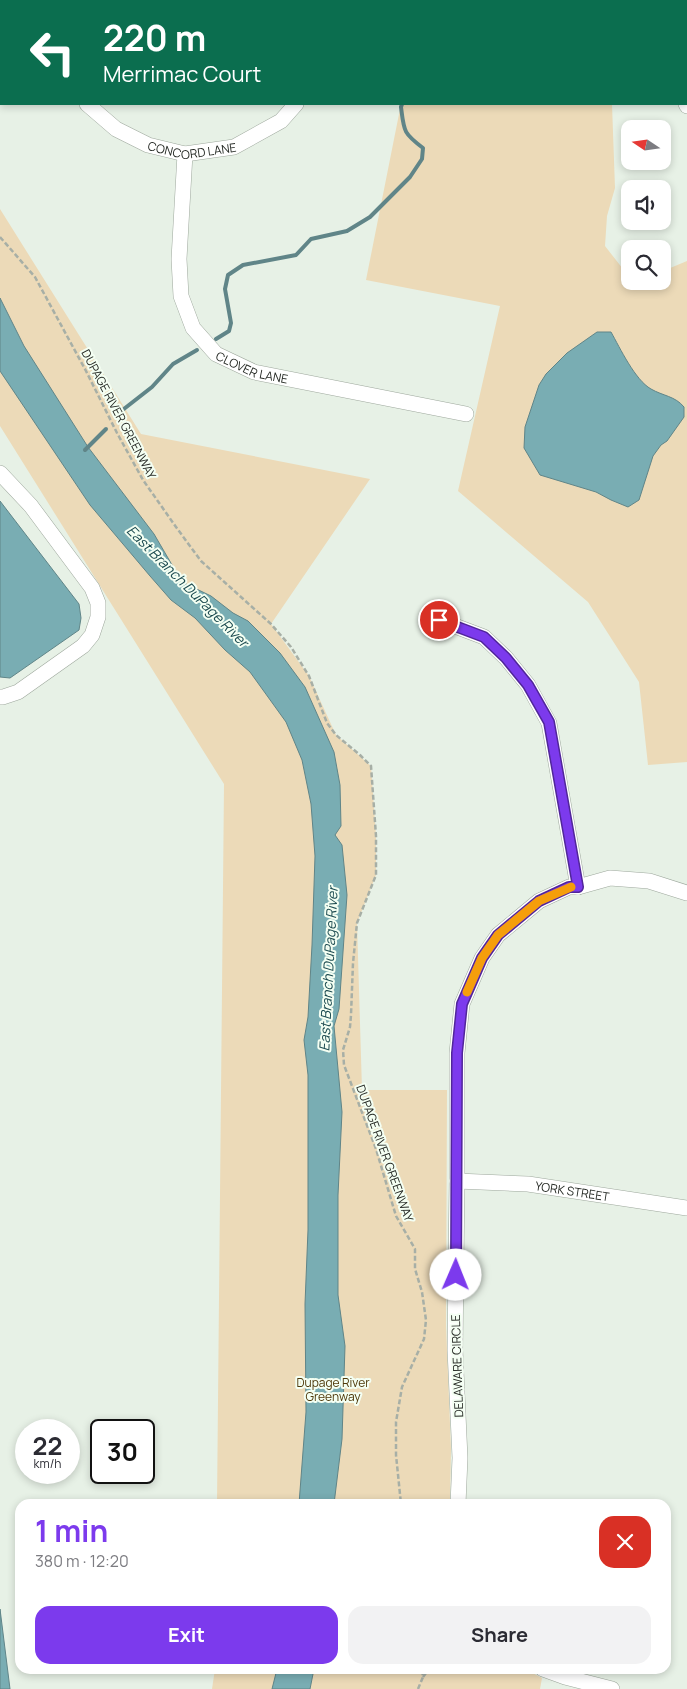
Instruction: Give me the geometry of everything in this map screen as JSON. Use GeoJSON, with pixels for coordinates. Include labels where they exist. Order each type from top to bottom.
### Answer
{"type":"FeatureCollection","features":[{"type":"Feature","properties":{"kind":"street","name":"CONCORD LANE"},"geometry":{"type":"LineString","coordinates":[[88,105],[116,129],[148,145],[185,154],[234,147],[281,122],[295,105]]}},
{"type":"Feature","properties":{"kind":"street","name":"CLOVER LANE"},"geometry":{"type":"LineString","coordinates":[[185,154],[178,259],[180,296],[193,328],[216,354],[254,372],[466,414]]}},
{"type":"Feature","properties":{"kind":"street"},"geometry":{"type":"LineString","coordinates":[[0,473],[31,506],[92,588],[98,603],[98,617],[92,634],[83,646],[18,692],[3,698],[0,697]]}},
{"type":"Feature","properties":{"kind":"street"},"geometry":{"type":"LineString","coordinates":[[439,620],[484,637],[506,658],[528,685],[549,722],[578,887]]}},
{"type":"Feature","properties":{"kind":"street","name":"DELAWARE CIRCLE"},"geometry":{"type":"LineString","coordinates":[[458,1499],[460,1458],[455,1350],[457,1053],[462,1004],[482,958],[498,935],[539,901],[569,887],[578,887],[610,878],[648,880],[687,893]]}},
{"type":"Feature","properties":{"kind":"street","name":"YORK STREET"},"geometry":{"type":"LineString","coordinates":[[457,1181],[528,1184],[687,1208]]}},
{"type":"Feature","properties":{"kind":"street"},"geometry":{"type":"LineString","coordinates":[[557,1674],[573,1680],[612,1689]]}},
{"type":"Feature","properties":{"kind":"path","name":"DUPAGE RIVER GREENWAY"},"geometry":{"type":"LineString","coordinates":[[0,237],[35,277],[86,371],[116,433],[143,480],[201,560],[270,624],[291,647],[309,676],[327,723],[336,735],[371,766],[376,836],[376,876],[357,922],[350,1026],[343,1050],[344,1065],[378,1156],[396,1216],[415,1249],[415,1269],[422,1292],[426,1320],[424,1339],[402,1387],[396,1422],[396,1455],[400,1499]]}},
{"type":"Feature","properties":{"kind":"path"},"geometry":{"type":"LineString","coordinates":[[418,1689],[423,1676]]}},
{"type":"Feature","properties":{"kind":"green space"},"geometry":{"type":"Polygon","coordinates":[[[401,105],[612,105],[615,188],[607,216],[605,246],[621,266],[621,290],[671,290],[671,268],[687,261],[687,762],[648,765],[639,682],[588,602],[458,491],[500,306],[366,280],[401,105]]]}},
{"type":"Feature","properties":{"kind":"green space","name":"Dupage River Greenway"},"geometry":{"type":"Polygon","coordinates":[[[0,209],[141,434],[370,479],[271,624],[309,676],[336,735],[371,766],[376,836],[376,875],[357,923],[362,1090],[447,1090],[446,1325],[451,1449],[450,1499],[217,1499],[224,784],[0,426],[0,209]]]}},
{"type":"Feature","properties":{"kind":"green space"},"geometry":{"type":"Polygon","coordinates":[[[214,1674],[534,1674],[542,1678],[540,1689],[212,1689],[214,1674]]]}},
{"type":"Feature","properties":{"kind":"water","name":"East Branch DuPage River"},"geometry":{"type":"Polygon","coordinates":[[[0,298],[24,346],[88,447],[154,534],[182,582],[211,596],[233,613],[248,621],[280,653],[305,687],[334,752],[340,785],[341,826],[335,835],[342,845],[347,895],[339,1009],[334,1026],[342,1112],[338,1195],[338,1295],[345,1346],[342,1439],[335,1499],[299,1499],[306,1412],[305,1304],[308,1230],[308,1075],[304,1040],[308,1017],[315,856],[311,804],[302,760],[286,722],[250,672],[225,650],[195,618],[171,600],[90,505],[0,371],[0,298]]]}},
{"type":"Feature","properties":{"kind":"water"},"geometry":{"type":"Polygon","coordinates":[[[597,332],[611,332],[639,379],[651,389],[669,396],[684,407],[684,417],[667,441],[661,445],[653,456],[639,500],[628,507],[596,492],[540,475],[524,448],[525,427],[539,385],[546,374],[567,353],[597,332]]]}},
{"type":"Feature","properties":{"kind":"water"},"geometry":{"type":"Polygon","coordinates":[[[0,501],[79,604],[81,618],[79,630],[10,678],[0,677],[0,501]]]}},
{"type":"Feature","properties":{"kind":"water"},"geometry":{"type":"Polygon","coordinates":[[[0,1609],[10,1689],[0,1689],[0,1609]]]}},
{"type":"Feature","properties":{"kind":"water"},"geometry":{"type":"Polygon","coordinates":[[[276,1674],[313,1674],[310,1689],[272,1689],[276,1674]]]}},
{"type":"Feature","properties":{"kind":"waterway"},"geometry":{"type":"LineString","coordinates":[[216,339],[229,331],[231,323],[225,289],[228,275],[243,265],[296,255],[311,239],[347,231],[370,217],[410,177],[422,159],[423,148],[408,135],[404,127],[402,105]]}},
{"type":"Feature","properties":{"kind":"waterway"},"geometry":{"type":"LineString","coordinates":[[120,412],[152,387],[173,364],[197,350]]}},
{"type":"Feature","properties":{"kind":"waterway"},"geometry":{"type":"LineString","coordinates":[[85,450],[106,429]]}},
{"type":"Feature","properties":{"kind":"slow traffic"},"geometry":{"type":"LineString","coordinates":[[467,992],[482,958],[498,935],[539,901],[571,887]]}},
{"type":"Feature","properties":{"kind":"route"},"geometry":{"type":"LineString","coordinates":[[439,620],[484,637],[506,658],[528,685],[549,722],[578,887],[569,887],[539,901],[498,935],[482,958],[462,1004],[457,1053],[456,1275]]}}]}
